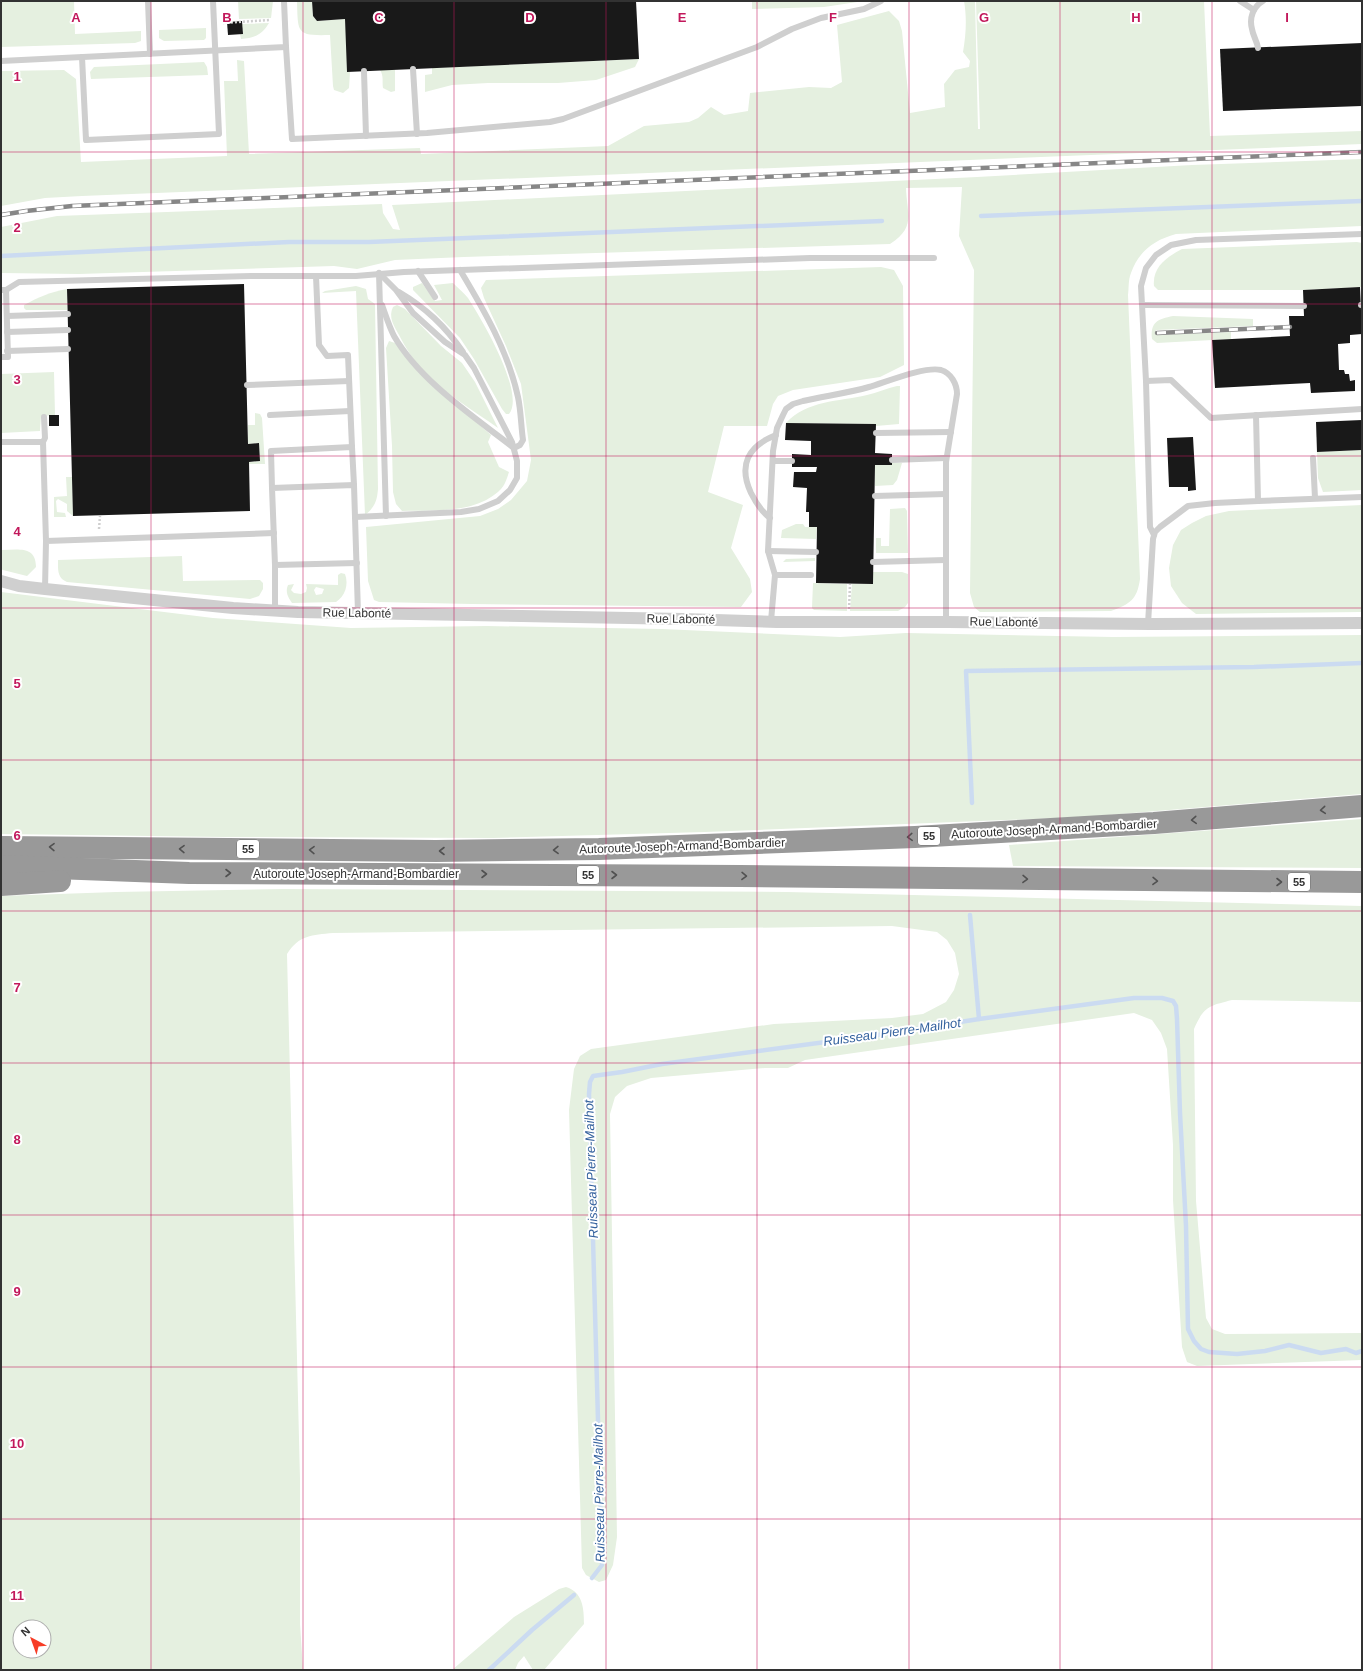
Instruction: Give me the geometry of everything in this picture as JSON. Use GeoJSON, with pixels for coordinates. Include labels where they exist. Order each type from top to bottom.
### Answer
{"type":"FeatureCollection","features":[{"type":"Feature","properties":{"kind":"highway","name":"Autoroute Joseph-Armand-Bombardier"},"geometry":{"type":"LineString","coordinates":[[1,847],[436,851],[599,849],[915,837],[1154,823],[1362,806]]}},
{"type":"Feature","properties":{"kind":"highway"},"geometry":{"type":"LineString","coordinates":[[1,866],[189,873]]}},
{"type":"Feature","properties":{"kind":"highway","name":"Autoroute Joseph-Armand-Bombardier"},"geometry":{"type":"LineString","coordinates":[[189,873],[733,876],[1360,883]]}},
{"type":"Feature","properties":{"kind":"highway"},"geometry":{"type":"LineString","coordinates":[[1,884],[189,873]]}},
{"type":"Feature","properties":{"kind":"street","name":"Rue Labonté"},"geometry":{"type":"LineString","coordinates":[[1,581],[19,586],[45,589],[275,611],[770,622],[1148,624],[1362,623]]}},
{"type":"Feature","properties":{"kind":"lane"},"geometry":{"type":"LineString","coordinates":[[148,1],[150,54]]}},
{"type":"Feature","properties":{"kind":"lane"},"geometry":{"type":"LineString","coordinates":[[82,57],[86,140],[218,134],[213,1]]}},
{"type":"Feature","properties":{"kind":"lane"},"geometry":{"type":"LineString","coordinates":[[284,1],[292,139],[417,134],[550,122],[563,119],[757,47],[792,29],[821,18],[864,9],[881,1]]}},
{"type":"Feature","properties":{"kind":"lane"},"geometry":{"type":"LineString","coordinates":[[1240,1],[1254,10]]}},
{"type":"Feature","properties":{"kind":"lane"},"geometry":{"type":"LineString","coordinates":[[1258,48],[1252,29],[1252,16],[1254,10],[1263,1]]}},
{"type":"Feature","properties":{"kind":"lane"},"geometry":{"type":"LineString","coordinates":[[1,61],[286,47]]}},
{"type":"Feature","properties":{"kind":"lane"},"geometry":{"type":"LineString","coordinates":[[413,69],[417,134]]}},
{"type":"Feature","properties":{"kind":"lane"},"geometry":{"type":"LineString","coordinates":[[364,71],[366,136]]}},
{"type":"Feature","properties":{"kind":"lane"},"geometry":{"type":"LineString","coordinates":[[1148,624],[1154,535],[1150,527],[1146,381],[1142,305],[1142,286],[1146,268],[1156,255],[1178,243],[1196,240],[1362,234]]}},
{"type":"Feature","properties":{"kind":"lane"},"geometry":{"type":"LineString","coordinates":[[1,357],[8,357],[7,316],[4,290],[19,282],[252,276],[356,276],[418,271],[810,258],[934,258]]}},
{"type":"Feature","properties":{"kind":"lane"},"geometry":{"type":"LineString","coordinates":[[460,270],[499,339],[512,374],[518,398],[523,440],[520,445],[514,448]]}},
{"type":"Feature","properties":{"kind":"lane"},"geometry":{"type":"LineString","coordinates":[[418,271],[435,297]]}},
{"type":"Feature","properties":{"kind":"lane"},"geometry":{"type":"LineString","coordinates":[[379,273],[396,290],[413,313],[445,342],[465,355]]}},
{"type":"Feature","properties":{"kind":"lane"},"geometry":{"type":"LineString","coordinates":[[379,273],[386,516]]}},
{"type":"Feature","properties":{"kind":"lane"},"geometry":{"type":"LineString","coordinates":[[316,276],[318,345],[327,356],[348,355],[358,613]]}},
{"type":"Feature","properties":{"kind":"lane"},"geometry":{"type":"LineString","coordinates":[[355,517],[461,512],[479,509],[498,501],[510,490],[517,478],[517,461],[512,442],[474,368],[450,332],[419,304],[396,290]]}},
{"type":"Feature","properties":{"kind":"lane"},"geometry":{"type":"LineString","coordinates":[[380,299],[388,324],[395,337],[418,368],[444,392],[514,448]]}},
{"type":"Feature","properties":{"kind":"lane"},"geometry":{"type":"LineString","coordinates":[[1142,305],[1304,306]]}},
{"type":"Feature","properties":{"kind":"lane"},"geometry":{"type":"LineString","coordinates":[[7,316],[68,314]]}},
{"type":"Feature","properties":{"kind":"lane"},"geometry":{"type":"LineString","coordinates":[[7,332],[68,330]]}},
{"type":"Feature","properties":{"kind":"lane"},"geometry":{"type":"LineString","coordinates":[[8,351],[68,349]]}},
{"type":"Feature","properties":{"kind":"lane"},"geometry":{"type":"LineString","coordinates":[[770,622],[775,575],[768,551],[773,461],[776,435],[786,409],[793,404],[803,401],[868,387],[921,372],[941,370],[949,375],[957,388],[946,458],[946,622]]}},
{"type":"Feature","properties":{"kind":"lane"},"geometry":{"type":"LineString","coordinates":[[1146,381],[1171,380],[1211,418],[1362,409]]}},
{"type":"Feature","properties":{"kind":"lane"},"geometry":{"type":"LineString","coordinates":[[247,386],[349,381]]}},
{"type":"Feature","properties":{"kind":"lane"},"geometry":{"type":"LineString","coordinates":[[270,415],[350,411]]}},
{"type":"Feature","properties":{"kind":"lane"},"geometry":{"type":"LineString","coordinates":[[1256,415],[1258,501]]}},
{"type":"Feature","properties":{"kind":"lane"},"geometry":{"type":"LineString","coordinates":[[44,418],[45,438],[43,442],[46,541],[45,589]]}},
{"type":"Feature","properties":{"kind":"lane"},"geometry":{"type":"LineString","coordinates":[[876,433],[951,432]]}},
{"type":"Feature","properties":{"kind":"lane"},"geometry":{"type":"LineString","coordinates":[[770,518],[756,503],[751,493],[745,475],[745,466],[748,457],[754,448],[765,440],[776,435]]}},
{"type":"Feature","properties":{"kind":"lane"},"geometry":{"type":"LineString","coordinates":[[1,442],[43,442]]}},
{"type":"Feature","properties":{"kind":"lane"},"geometry":{"type":"LineString","coordinates":[[275,611],[271,451],[352,447]]}},
{"type":"Feature","properties":{"kind":"lane"},"geometry":{"type":"LineString","coordinates":[[892,460],[946,458]]}},
{"type":"Feature","properties":{"kind":"lane"},"geometry":{"type":"LineString","coordinates":[[1313,458],[1314,498]]}},
{"type":"Feature","properties":{"kind":"lane"},"geometry":{"type":"LineString","coordinates":[[773,461],[792,461]]}},
{"type":"Feature","properties":{"kind":"lane"},"geometry":{"type":"LineString","coordinates":[[272,488],[354,485]]}},
{"type":"Feature","properties":{"kind":"lane"},"geometry":{"type":"LineString","coordinates":[[875,496],[946,494]]}},
{"type":"Feature","properties":{"kind":"lane"},"geometry":{"type":"LineString","coordinates":[[1154,535],[1160,527],[1188,506],[1215,503],[1362,496]]}},
{"type":"Feature","properties":{"kind":"lane"},"geometry":{"type":"LineString","coordinates":[[46,541],[274,533]]}},
{"type":"Feature","properties":{"kind":"lane"},"geometry":{"type":"LineString","coordinates":[[768,551],[816,552]]}},
{"type":"Feature","properties":{"kind":"lane"},"geometry":{"type":"LineString","coordinates":[[873,562],[946,560]]}},
{"type":"Feature","properties":{"kind":"lane"},"geometry":{"type":"LineString","coordinates":[[275,565],[356,563]]}},
{"type":"Feature","properties":{"kind":"lane"},"geometry":{"type":"LineString","coordinates":[[775,575],[811,575]]}},
{"type":"Feature","properties":{"kind":"path"},"geometry":{"type":"LineString","coordinates":[[223,30],[222,23],[270,20]]}},
{"type":"Feature","properties":{"kind":"path"},"geometry":{"type":"LineString","coordinates":[[849,609],[850,584]]}},
{"type":"Feature","properties":{"kind":"green space"},"geometry":{"type":"Polygon","coordinates":[[[1,1],[74,1],[75,34],[141,31],[141,41],[135,43],[1,47],[1,1]]]}},
{"type":"Feature","properties":{"kind":"green space"},"geometry":{"type":"Polygon","coordinates":[[[238,1],[273,1],[271,18],[239,19],[238,1]]]}},
{"type":"Feature","properties":{"kind":"green space"},"geometry":{"type":"Polygon","coordinates":[[[297,1],[312,1],[313,16],[317,21],[345,19],[350,72],[349,88],[343,93],[334,90],[333,86],[330,35],[311,35],[301,30],[298,20],[297,1]]]}},
{"type":"Feature","properties":{"kind":"green space"},"geometry":{"type":"Polygon","coordinates":[[[752,1],[864,1],[824,7],[752,9],[752,1]]]}},
{"type":"Feature","properties":{"kind":"green space"},"geometry":{"type":"Polygon","coordinates":[[[964,1],[975,1],[978,129],[980,129],[976,1],[1204,1],[1210,136],[1362,131],[1362,144],[82,196],[45,198],[1,206],[1,71],[64,70],[76,79],[81,162],[227,156],[224,81],[238,81],[237,60],[244,61],[249,154],[420,148],[421,154],[608,146],[644,126],[689,122],[698,118],[711,107],[724,115],[748,111],[750,93],[809,87],[831,88],[842,82],[837,25],[889,11],[899,21],[902,31],[910,113],[945,107],[944,84],[955,70],[969,67],[970,61],[963,52],[966,26],[964,1]]]}},
{"type":"Feature","properties":{"kind":"green space"},"geometry":{"type":"Polygon","coordinates":[[[269,23],[264,30],[257,35],[250,38],[241,39],[240,34],[243,34],[242,24],[269,23]]]}},
{"type":"Feature","properties":{"kind":"green space"},"geometry":{"type":"Polygon","coordinates":[[[206,28],[206,38],[204,40],[164,41],[159,38],[159,30],[206,28]]]}},
{"type":"Feature","properties":{"kind":"green space"},"geometry":{"type":"Polygon","coordinates":[[[639,59],[635,67],[596,80],[558,83],[488,83],[452,85],[425,92],[425,75],[432,74],[432,68],[639,59]]]}},
{"type":"Feature","properties":{"kind":"green space"},"geometry":{"type":"Polygon","coordinates":[[[204,62],[207,67],[208,75],[91,79],[90,72],[94,67],[204,62]]]}},
{"type":"Feature","properties":{"kind":"green space"},"geometry":{"type":"Polygon","coordinates":[[[380,70],[395,70],[395,91],[391,92],[383,88],[380,70]]]}},
{"type":"Feature","properties":{"kind":"green space"},"geometry":{"type":"Polygon","coordinates":[[[1362,159],[1362,226],[1176,234],[1154,243],[1138,258],[1134,265],[1129,279],[1128,295],[1140,579],[1135,597],[1123,606],[1111,611],[980,612],[974,607],[970,593],[974,270],[959,236],[962,187],[906,188],[908,213],[907,226],[904,232],[890,244],[395,260],[357,269],[334,266],[79,274],[1,273],[1,227],[57,216],[382,204],[383,213],[393,229],[400,230],[392,205],[977,177],[1192,165],[1362,159]]]}},
{"type":"Feature","properties":{"kind":"green space"},"geometry":{"type":"Polygon","coordinates":[[[1362,243],[1362,287],[1303,290],[1158,290],[1154,286],[1155,273],[1158,268],[1171,255],[1182,249],[1362,243]]]}},
{"type":"Feature","properties":{"kind":"green space"},"geometry":{"type":"Polygon","coordinates":[[[881,267],[894,270],[903,286],[904,365],[880,377],[793,390],[778,396],[773,404],[767,426],[724,426],[708,492],[743,505],[731,548],[750,579],[752,592],[741,607],[472,604],[379,602],[374,600],[368,581],[366,527],[480,516],[498,509],[511,500],[527,481],[531,460],[521,384],[506,346],[484,298],[481,288],[486,280],[881,267]]]}},
{"type":"Feature","properties":{"kind":"green space"},"geometry":{"type":"Polygon","coordinates":[[[422,283],[435,301],[442,300],[434,285],[453,283],[468,298],[491,338],[507,374],[512,390],[513,404],[509,414],[506,414],[502,409],[474,359],[460,338],[413,290],[413,287],[422,283]]]}},
{"type":"Feature","properties":{"kind":"green space"},"geometry":{"type":"Polygon","coordinates":[[[356,286],[366,289],[368,299],[375,304],[378,489],[375,504],[365,515],[356,291],[322,293],[325,291],[356,286]]]}},
{"type":"Feature","properties":{"kind":"green space"},"geometry":{"type":"Polygon","coordinates":[[[67,289],[67,310],[26,310],[24,308],[24,305],[40,297],[67,289]]]}},
{"type":"Feature","properties":{"kind":"green space"},"geometry":{"type":"Polygon","coordinates":[[[397,305],[405,309],[441,346],[462,363],[475,382],[498,428],[442,388],[417,364],[404,345],[392,321],[391,314],[393,307],[397,305]]]}},
{"type":"Feature","properties":{"kind":"green space"},"geometry":{"type":"Polygon","coordinates":[[[1173,316],[1253,319],[1253,326],[1156,330],[1156,335],[1231,332],[1231,339],[1157,343],[1152,339],[1152,329],[1154,325],[1163,318],[1173,316]]]}},
{"type":"Feature","properties":{"kind":"green space"},"geometry":{"type":"Polygon","coordinates":[[[389,341],[395,343],[420,373],[491,435],[488,442],[499,467],[509,472],[501,489],[491,497],[468,507],[441,510],[402,511],[396,504],[393,492],[392,446],[386,348],[389,341]]]}},
{"type":"Feature","properties":{"kind":"green space"},"geometry":{"type":"Polygon","coordinates":[[[54,372],[55,415],[41,416],[40,431],[1,433],[1,374],[54,372]]]}},
{"type":"Feature","properties":{"kind":"green space"},"geometry":{"type":"Polygon","coordinates":[[[900,386],[899,424],[876,426],[876,424],[786,423],[794,415],[813,406],[871,394],[900,386]]]}},
{"type":"Feature","properties":{"kind":"green space"},"geometry":{"type":"Polygon","coordinates":[[[255,413],[260,414],[262,418],[265,464],[249,464],[249,462],[260,461],[259,443],[248,444],[248,425],[255,425],[255,413]]]}},
{"type":"Feature","properties":{"kind":"green space"},"geometry":{"type":"Polygon","coordinates":[[[1362,450],[1362,490],[1323,492],[1318,478],[1317,452],[1362,450]]]}},
{"type":"Feature","properties":{"kind":"green space"},"geometry":{"type":"Polygon","coordinates":[[[892,463],[902,463],[897,480],[893,485],[875,486],[875,465],[892,465],[892,463]]]}},
{"type":"Feature","properties":{"kind":"green space"},"geometry":{"type":"Polygon","coordinates":[[[66,477],[72,477],[73,516],[67,511],[67,504],[58,499],[56,501],[57,512],[65,513],[66,517],[54,517],[54,497],[67,496],[66,477]]]}},
{"type":"Feature","properties":{"kind":"green space"},"geometry":{"type":"Polygon","coordinates":[[[1362,505],[1362,612],[1196,614],[1182,603],[1171,586],[1169,568],[1173,545],[1181,530],[1206,516],[1229,511],[1362,505]]]}},
{"type":"Feature","properties":{"kind":"green space"},"geometry":{"type":"Polygon","coordinates":[[[905,508],[907,511],[908,553],[876,553],[876,538],[881,538],[881,546],[889,546],[890,509],[905,508]]]}},
{"type":"Feature","properties":{"kind":"green space"},"geometry":{"type":"Polygon","coordinates":[[[796,524],[803,524],[805,527],[817,527],[816,539],[781,538],[782,530],[796,524]]]}},
{"type":"Feature","properties":{"kind":"green space"},"geometry":{"type":"Polygon","coordinates":[[[1,550],[24,550],[29,552],[33,555],[36,567],[27,576],[3,570],[1,569],[1,550]]]}},
{"type":"Feature","properties":{"kind":"green space"},"geometry":{"type":"Polygon","coordinates":[[[182,556],[183,581],[260,580],[263,583],[263,589],[259,596],[250,599],[67,582],[61,578],[58,570],[58,560],[182,556]]]}},
{"type":"Feature","properties":{"kind":"green space"},"geometry":{"type":"Polygon","coordinates":[[[815,558],[815,561],[783,562],[786,559],[815,558]]]}},
{"type":"Feature","properties":{"kind":"green space"},"geometry":{"type":"Polygon","coordinates":[[[873,572],[902,572],[908,574],[908,603],[905,607],[898,611],[850,611],[852,584],[873,584],[873,572]]]}},
{"type":"Feature","properties":{"kind":"green space"},"geometry":{"type":"Polygon","coordinates":[[[341,573],[345,574],[347,582],[342,597],[336,602],[292,603],[288,597],[288,585],[294,584],[291,590],[294,593],[301,594],[306,592],[306,584],[338,585],[338,575],[341,573]],[[316,587],[314,590],[316,595],[322,594],[324,589],[316,587]]]}},
{"type":"Feature","properties":{"kind":"green space"},"geometry":{"type":"Polygon","coordinates":[[[813,583],[847,584],[847,611],[814,610],[812,608],[813,583]]]}},
{"type":"Feature","properties":{"kind":"green space"},"geometry":{"type":"Polygon","coordinates":[[[1,592],[213,618],[351,628],[487,626],[662,629],[840,637],[906,633],[1113,637],[1362,635],[1362,794],[1084,817],[705,832],[493,838],[1,834],[1,592]]]}},
{"type":"Feature","properties":{"kind":"green space"},"geometry":{"type":"Polygon","coordinates":[[[1362,819],[1362,868],[1013,866],[1009,845],[1362,819]]]}},
{"type":"Feature","properties":{"kind":"green space"},"geometry":{"type":"Polygon","coordinates":[[[283,889],[787,892],[1362,906],[1362,1002],[1232,1000],[1218,1004],[1204,1011],[1194,1029],[1196,1201],[1206,1318],[1212,1329],[1225,1334],[1362,1333],[1362,1360],[1197,1366],[1187,1362],[1182,1347],[1173,1200],[1173,1145],[1167,1049],[1161,1033],[1152,1020],[1134,1013],[805,1060],[788,1068],[765,1068],[651,1078],[627,1086],[615,1097],[610,1114],[617,1537],[613,1565],[606,1580],[599,1582],[586,1575],[582,1568],[569,1110],[574,1069],[580,1056],[591,1049],[774,1024],[892,1018],[923,1014],[946,1002],[954,990],[959,974],[955,953],[947,940],[937,932],[892,926],[333,933],[307,937],[296,943],[287,954],[300,1479],[300,1624],[303,1670],[1,1670],[1,896],[283,889]]]}},
{"type":"Feature","properties":{"kind":"green space"},"geometry":{"type":"Polygon","coordinates":[[[566,1587],[572,1589],[579,1597],[583,1607],[584,1624],[544,1670],[533,1670],[524,1656],[518,1663],[515,1670],[452,1670],[514,1617],[559,1589],[566,1587]]]}},
{"type":"Feature","properties":{"kind":"building"},"geometry":{"type":"Polygon","coordinates":[[[312,1],[636,1],[639,59],[347,72],[345,19],[317,21],[313,16],[312,1]]]}},
{"type":"Feature","properties":{"kind":"building"},"geometry":{"type":"Polygon","coordinates":[[[242,21],[243,34],[228,35],[227,22],[242,21]]]}},
{"type":"Feature","properties":{"kind":"building"},"geometry":{"type":"Polygon","coordinates":[[[1362,43],[1362,106],[1223,111],[1220,49],[1362,43]]]}},
{"type":"Feature","properties":{"kind":"building"},"geometry":{"type":"Polygon","coordinates":[[[244,284],[248,444],[259,443],[260,461],[249,462],[250,511],[73,516],[67,289],[244,284]]]}},
{"type":"Feature","properties":{"kind":"building"},"geometry":{"type":"Polygon","coordinates":[[[1360,287],[1362,334],[1350,335],[1350,343],[1338,344],[1339,370],[1344,370],[1345,374],[1349,374],[1350,381],[1355,380],[1355,391],[1311,393],[1310,383],[1215,388],[1212,340],[1290,336],[1289,316],[1304,316],[1303,290],[1360,287]]]}},
{"type":"Feature","properties":{"kind":"building"},"geometry":{"type":"Polygon","coordinates":[[[49,415],[59,415],[59,426],[49,426],[49,415]]]}},
{"type":"Feature","properties":{"kind":"building"},"geometry":{"type":"Polygon","coordinates":[[[1362,420],[1362,450],[1317,452],[1316,422],[1362,420]]]}},
{"type":"Feature","properties":{"kind":"building"},"geometry":{"type":"Polygon","coordinates":[[[786,423],[876,424],[875,453],[892,454],[892,465],[875,465],[873,584],[816,583],[817,527],[809,527],[809,512],[806,512],[807,488],[793,487],[794,472],[816,472],[817,467],[792,467],[792,454],[811,455],[811,441],[785,440],[786,423]]]}},
{"type":"Feature","properties":{"kind":"building"},"geometry":{"type":"Polygon","coordinates":[[[1193,437],[1196,490],[1188,491],[1188,487],[1169,487],[1167,438],[1193,437]]]}},
{"type":"Feature","properties":{"kind":"waterway"},"geometry":{"type":"LineString","coordinates":[[981,216],[1362,201]]}},
{"type":"Feature","properties":{"kind":"waterway"},"geometry":{"type":"LineString","coordinates":[[1,256],[289,242],[369,242],[882,221]]}},
{"type":"Feature","properties":{"kind":"waterway"},"geometry":{"type":"LineString","coordinates":[[972,803],[966,671],[1254,667],[1362,663]]}},
{"type":"Feature","properties":{"kind":"waterway"},"geometry":{"type":"LineString","coordinates":[[970,915],[979,1019]]}},
{"type":"Feature","properties":{"kind":"waterway","name":"Ruisseau Pierre-Mailhot"},"geometry":{"type":"LineString","coordinates":[[592,1578],[602,1565],[589,1094],[590,1082],[593,1076],[662,1064],[1134,998],[1162,998],[1173,1001],[1176,1006],[1177,1019],[1186,1226],[1188,1329],[1194,1341],[1201,1349],[1209,1352],[1237,1354],[1265,1351],[1289,1345],[1321,1353],[1346,1349],[1356,1353],[1362,1351]]}},
{"type":"Feature","properties":{"kind":"waterway","name":"Ruisseau Pierre-Mailhot"},"geometry":{"type":"LineString","coordinates":[[489,1670],[532,1630],[574,1595]]}},
{"type":"Feature","properties":{"kind":"railway"},"geometry":{"type":"LineString","coordinates":[[1,215],[72,206],[1362,152]]}},
{"type":"Feature","properties":{"kind":"railway"},"geometry":{"type":"LineString","coordinates":[[1157,333],[1290,327]]}}]}
